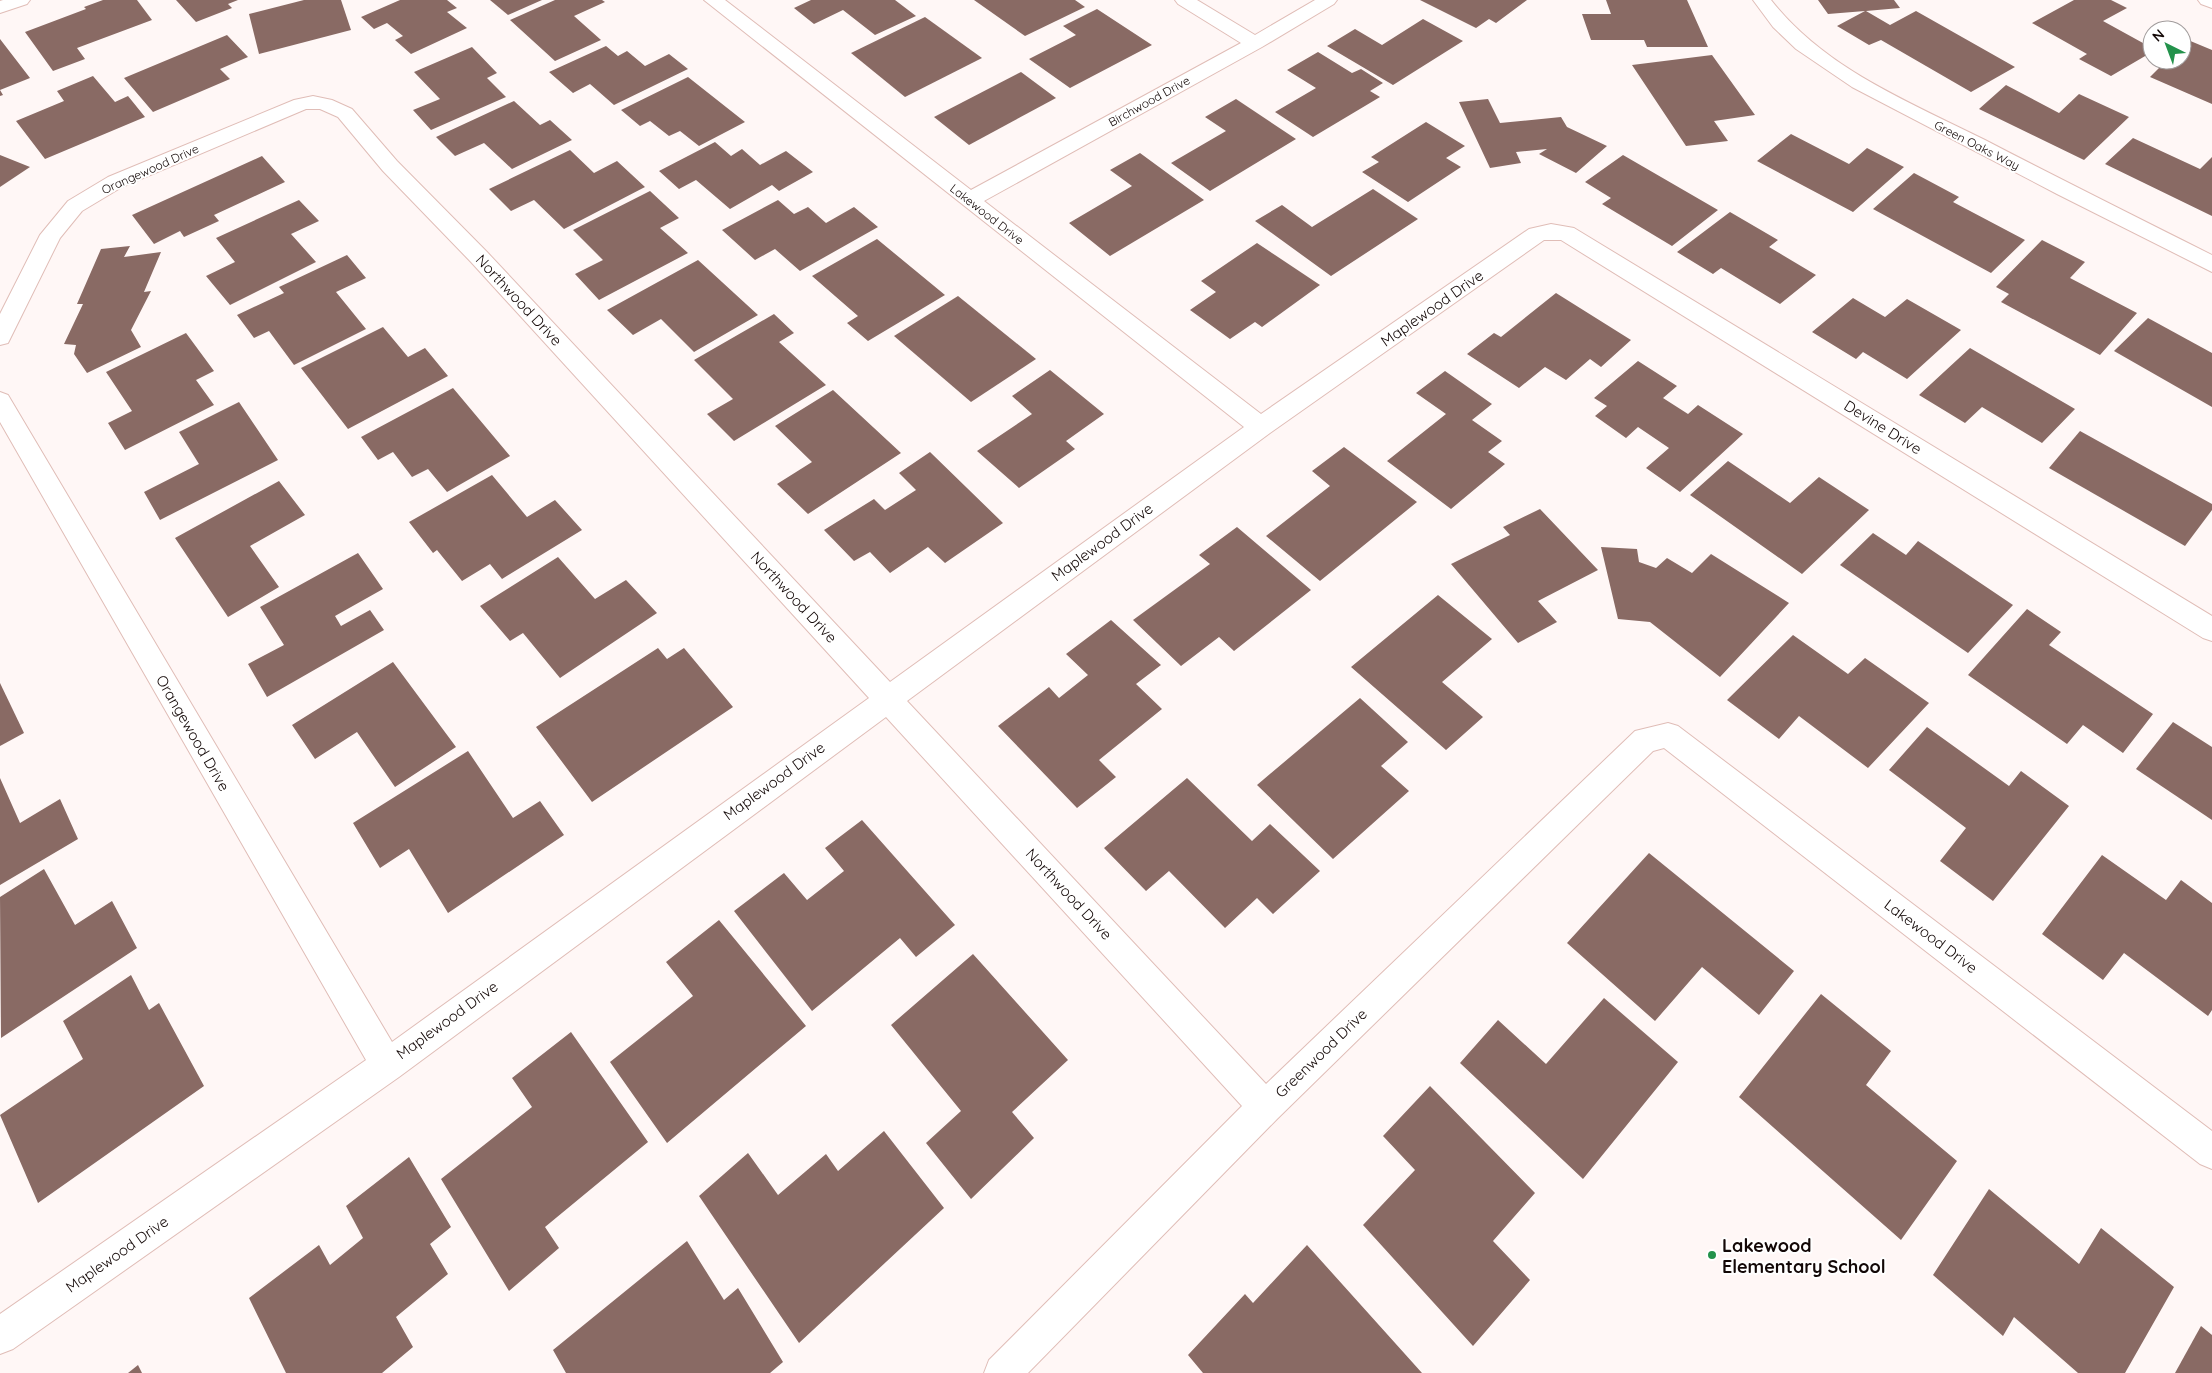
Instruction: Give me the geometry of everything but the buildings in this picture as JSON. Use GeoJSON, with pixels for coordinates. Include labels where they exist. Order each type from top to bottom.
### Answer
{"type":"FeatureCollection","features":[{"type":"Feature","properties":{"kind":"street"},"geometry":{"type":"LineString","coordinates":[[0,8],[20,0]]}},
{"type":"Feature","properties":{"kind":"street","name":"Lakewood Drive"},"geometry":{"type":"LineString","coordinates":[[713,0],[1260,427]]}},
{"type":"Feature","properties":{"kind":"street"},"geometry":{"type":"LineString","coordinates":[[1184,0],[1255,43]]}},
{"type":"Feature","properties":{"kind":"street","name":"Birchwood Drive"},"geometry":{"type":"LineString","coordinates":[[969,200],[1255,43],[1328,0]]}},
{"type":"Feature","properties":{"kind":"street","name":"Green Oaks Way"},"geometry":{"type":"LineString","coordinates":[[1762,0],[1770,14],[1807,50],[1881,95],[2212,264]]}},
{"type":"Feature","properties":{"kind":"street"},"geometry":{"type":"LineString","coordinates":[[2206,0],[2212,2]]}},
{"type":"Feature","properties":{"kind":"street","name":"Orangewood Drive"},"geometry":{"type":"LineString","coordinates":[[0,337],[51,235],[75,206],[115,182],[301,104],[313,102]]}},
{"type":"Feature","properties":{"kind":"street","name":"Northwood Drive"},"geometry":{"type":"LineString","coordinates":[[313,102],[325,104],[345,113],[390,166],[479,257],[1265,1107]]}},
{"type":"Feature","properties":{"kind":"street","name":"Maplewood Drive"},"geometry":{"type":"LineString","coordinates":[[0,1336],[387,1064],[1260,427],[1537,234],[1551,231]]}},
{"type":"Feature","properties":{"kind":"street","name":"Devine Drive"},"geometry":{"type":"LineString","coordinates":[[1551,231],[1566,233],[2212,630]]}},
{"type":"Feature","properties":{"kind":"street","name":"Orangewood Drive"},"geometry":{"type":"LineString","coordinates":[[0,401],[387,1064]]}},
{"type":"Feature","properties":{"kind":"street","name":"Lakewood Drive"},"geometry":{"type":"LineString","coordinates":[[1645,740],[1668,735],[2212,1152]]}},
{"type":"Feature","properties":{"kind":"street","name":"Greenwood Drive"},"geometry":{"type":"LineString","coordinates":[[1002,1373],[1265,1107],[1645,740]]}},
{"type":"Feature","properties":{"kind":"place","name":"Lakewood Elementary School"},"geometry":{"type":"Point","coordinates":[1712,1255]}}]}
